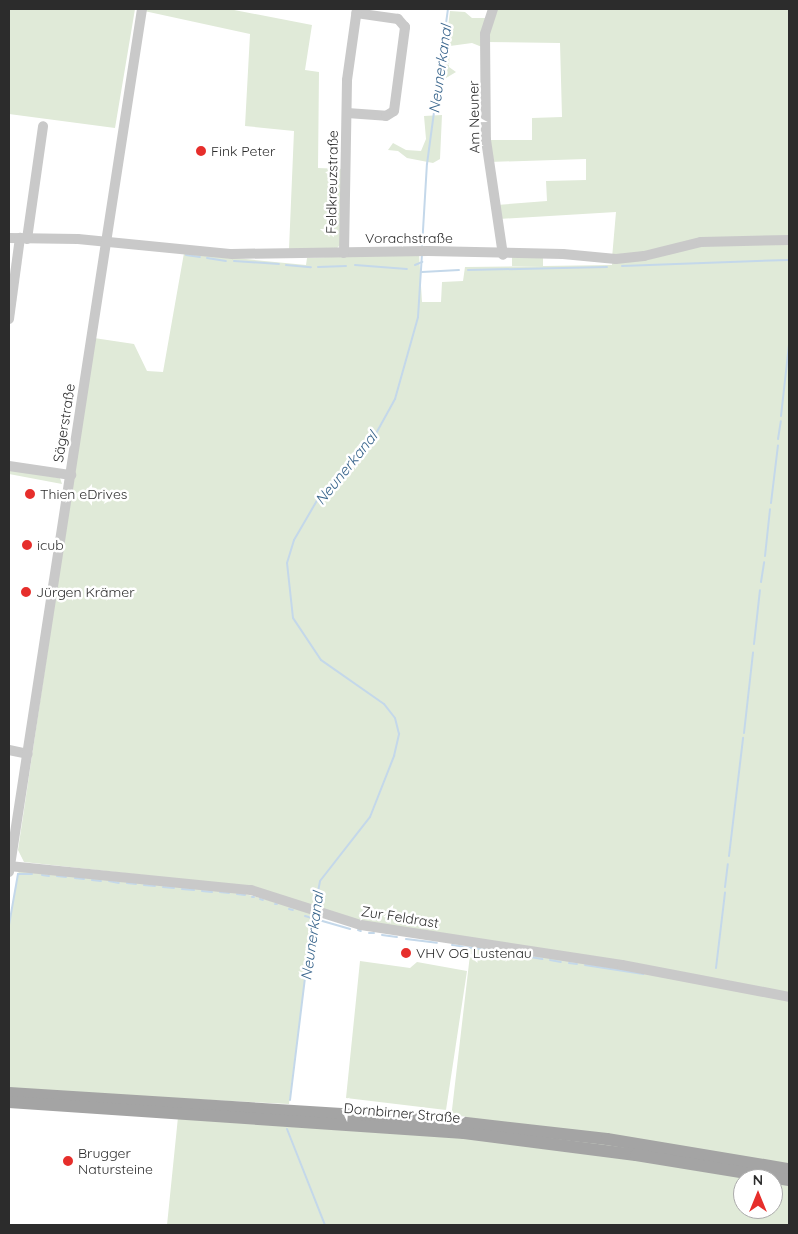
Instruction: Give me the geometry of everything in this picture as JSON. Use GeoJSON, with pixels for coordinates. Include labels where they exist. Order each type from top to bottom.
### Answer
{"type":"FeatureCollection","features":[{"type":"Feature","properties":{"kind":"main road","name":"Dornbirner Straße"},"geometry":{"type":"LineString","coordinates":[[9,1093],[205,1103],[449,1121],[607,1139],[789,1169]]}},
{"type":"Feature","properties":{"kind":"main road","name":"Dornbirner Straße"},"geometry":{"type":"LineString","coordinates":[[9,1102],[464,1134],[636,1155],[789,1180]]}},
{"type":"Feature","properties":{"kind":"street","name":"Sägerstraße"},"geometry":{"type":"LineString","coordinates":[[9,868],[142,9]]}},
{"type":"Feature","properties":{"kind":"street","name":"Am Neuner"},"geometry":{"type":"LineString","coordinates":[[493,9],[485,34],[486,140],[503,255]]}},
{"type":"Feature","properties":{"kind":"street","name":"Feldkreuzstraße"},"geometry":{"type":"LineString","coordinates":[[344,253],[347,80],[357,11],[398,18],[405,27],[394,111],[386,116],[347,113]]}},
{"type":"Feature","properties":{"kind":"street"},"geometry":{"type":"LineString","coordinates":[[9,319],[43,126]]}},
{"type":"Feature","properties":{"kind":"street","name":"Vorachstraße"},"geometry":{"type":"LineString","coordinates":[[9,238],[105,242],[232,254],[428,251],[503,255],[563,254],[616,259],[644,256],[700,242],[789,240]]}},
{"type":"Feature","properties":{"kind":"street"},"geometry":{"type":"LineString","coordinates":[[9,466],[71,475]]}},
{"type":"Feature","properties":{"kind":"street"},"geometry":{"type":"LineString","coordinates":[[9,750],[28,754]]}},
{"type":"Feature","properties":{"kind":"street","name":"Zur Feldrast"},"geometry":{"type":"LineString","coordinates":[[9,868],[240,888],[361,925],[622,965],[789,997]]}},
{"type":"Feature","properties":{"kind":"green space"},"geometry":{"type":"Polygon","coordinates":[[[9,9],[135,9],[115,128],[9,114],[9,9]]]}},
{"type":"Feature","properties":{"kind":"green space"},"geometry":{"type":"Polygon","coordinates":[[[135,9],[229,9],[312,25],[305,70],[319,72],[318,168],[343,169],[340,245],[337,248],[289,249],[294,131],[245,126],[250,34],[135,9]]]}},
{"type":"Feature","properties":{"kind":"green space"},"geometry":{"type":"Polygon","coordinates":[[[492,9],[789,9],[789,240],[738,240],[612,258],[616,212],[499,219],[497,205],[547,201],[546,181],[586,180],[586,159],[489,162],[486,140],[532,140],[532,118],[562,117],[560,43],[485,42],[492,9]]]}},
{"type":"Feature","properties":{"kind":"green space"},"geometry":{"type":"Polygon","coordinates":[[[450,11],[465,12],[472,18],[486,18],[482,47],[472,43],[450,46],[449,67],[456,72],[446,78],[442,75],[450,11]]]}},
{"type":"Feature","properties":{"kind":"green space"},"geometry":{"type":"Polygon","coordinates":[[[442,115],[440,159],[433,163],[407,158],[398,151],[388,150],[393,143],[406,150],[421,151],[426,139],[424,116],[442,115]]]}},
{"type":"Feature","properties":{"kind":"green space"},"geometry":{"type":"Polygon","coordinates":[[[789,242],[789,1225],[167,1225],[178,1117],[450,1127],[471,946],[349,920],[216,883],[24,862],[18,850],[94,338],[134,344],[147,371],[163,372],[184,253],[306,265],[307,258],[419,253],[422,302],[441,302],[442,282],[463,281],[465,267],[612,265],[612,260],[681,246],[789,242]]]}},
{"type":"Feature","properties":{"kind":"green space"},"geometry":{"type":"Polygon","coordinates":[[[512,257],[543,257],[543,266],[512,266],[512,257]]]}},
{"type":"Feature","properties":{"kind":"green space"},"geometry":{"type":"Polygon","coordinates":[[[9,470],[60,478],[62,484],[9,474],[9,470]]]}},
{"type":"Feature","properties":{"kind":"green space"},"geometry":{"type":"Polygon","coordinates":[[[19,870],[228,889],[313,913],[289,1104],[9,1090],[9,925],[19,870]]]}},
{"type":"Feature","properties":{"kind":"green space"},"geometry":{"type":"Polygon","coordinates":[[[360,961],[410,968],[417,962],[467,971],[446,1110],[346,1098],[360,961]]]}},
{"type":"Feature","properties":{"kind":"waterway","name":"Neunerkanal"},"geometry":{"type":"LineString","coordinates":[[422,247],[427,164],[448,9]]}},
{"type":"Feature","properties":{"kind":"waterway","name":"Neunerkanal"},"geometry":{"type":"LineString","coordinates":[[315,907],[320,881],[370,817],[394,756],[399,734],[395,718],[384,704],[321,660],[293,618],[287,563],[294,540],[319,497],[373,439],[395,399],[418,317],[422,254]]}},
{"type":"Feature","properties":{"kind":"waterway"},"geometry":{"type":"LineString","coordinates":[[186,255],[200,257]]}},
{"type":"Feature","properties":{"kind":"waterway"},"geometry":{"type":"LineString","coordinates":[[207,258],[226,261]]}},
{"type":"Feature","properties":{"kind":"waterway"},"geometry":{"type":"LineString","coordinates":[[622,266],[789,260]]}},
{"type":"Feature","properties":{"kind":"waterway"},"geometry":{"type":"LineString","coordinates":[[234,261],[279,264]]}},
{"type":"Feature","properties":{"kind":"waterway","name":"Neunerkanal"},"geometry":{"type":"LineString","coordinates":[[415,265],[422,262]]}},
{"type":"Feature","properties":{"kind":"waterway"},"geometry":{"type":"LineString","coordinates":[[286,265],[311,267]]}},
{"type":"Feature","properties":{"kind":"waterway"},"geometry":{"type":"LineString","coordinates":[[355,265],[407,269]]}},
{"type":"Feature","properties":{"kind":"waterway"},"geometry":{"type":"LineString","coordinates":[[318,267],[346,266]]}},
{"type":"Feature","properties":{"kind":"waterway"},"geometry":{"type":"LineString","coordinates":[[468,270],[607,267]]}},
{"type":"Feature","properties":{"kind":"waterway"},"geometry":{"type":"LineString","coordinates":[[422,272],[459,270]]}},
{"type":"Feature","properties":{"kind":"waterway"},"geometry":{"type":"LineString","coordinates":[[781,416],[789,345]]}},
{"type":"Feature","properties":{"kind":"waterway"},"geometry":{"type":"LineString","coordinates":[[778,439],[781,421]]}},
{"type":"Feature","properties":{"kind":"waterway"},"geometry":{"type":"LineString","coordinates":[[771,503],[778,445]]}},
{"type":"Feature","properties":{"kind":"waterway"},"geometry":{"type":"LineString","coordinates":[[765,556],[770,509]]}},
{"type":"Feature","properties":{"kind":"waterway"},"geometry":{"type":"LineString","coordinates":[[761,582],[764,562]]}},
{"type":"Feature","properties":{"kind":"waterway"},"geometry":{"type":"LineString","coordinates":[[754,644],[760,590]]}},
{"type":"Feature","properties":{"kind":"waterway"},"geometry":{"type":"LineString","coordinates":[[744,733],[753,653]]}},
{"type":"Feature","properties":{"kind":"waterway"},"geometry":{"type":"LineString","coordinates":[[729,856],[743,738]]}},
{"type":"Feature","properties":{"kind":"waterway"},"geometry":{"type":"LineString","coordinates":[[725,887],[728,864]]}},
{"type":"Feature","properties":{"kind":"waterway"},"geometry":{"type":"LineString","coordinates":[[9,925],[18,874],[32,874]]}},
{"type":"Feature","properties":{"kind":"waterway"},"geometry":{"type":"LineString","coordinates":[[42,875],[49,876]]}},
{"type":"Feature","properties":{"kind":"waterway"},"geometry":{"type":"LineString","coordinates":[[57,876],[66,877]]}},
{"type":"Feature","properties":{"kind":"waterway"},"geometry":{"type":"LineString","coordinates":[[75,878],[84,879]]}},
{"type":"Feature","properties":{"kind":"waterway"},"geometry":{"type":"LineString","coordinates":[[92,880],[101,881]]}},
{"type":"Feature","properties":{"kind":"waterway"},"geometry":{"type":"LineString","coordinates":[[109,881],[119,883]]}},
{"type":"Feature","properties":{"kind":"waterway"},"geometry":{"type":"LineString","coordinates":[[127,883],[136,884]]}},
{"type":"Feature","properties":{"kind":"waterway"},"geometry":{"type":"LineString","coordinates":[[144,885],[155,886]]}},
{"type":"Feature","properties":{"kind":"waterway"},"geometry":{"type":"LineString","coordinates":[[163,887],[174,888]]}},
{"type":"Feature","properties":{"kind":"waterway"},"geometry":{"type":"LineString","coordinates":[[182,889],[194,890]]}},
{"type":"Feature","properties":{"kind":"waterway"},"geometry":{"type":"LineString","coordinates":[[202,891],[212,892]]}},
{"type":"Feature","properties":{"kind":"waterway"},"geometry":{"type":"LineString","coordinates":[[220,892],[229,893]]}},
{"type":"Feature","properties":{"kind":"waterway"},"geometry":{"type":"LineString","coordinates":[[716,968],[725,893]]}},
{"type":"Feature","properties":{"kind":"waterway"},"geometry":{"type":"LineString","coordinates":[[237,894],[245,895]]}},
{"type":"Feature","properties":{"kind":"waterway"},"geometry":{"type":"LineString","coordinates":[[289,909],[293,910]]}},
{"type":"Feature","properties":{"kind":"waterway","name":"Neunerkanal"},"geometry":{"type":"LineString","coordinates":[[290,1100],[313,914]]}},
{"type":"Feature","properties":{"kind":"waterway"},"geometry":{"type":"LineString","coordinates":[[305,916],[350,929]]}},
{"type":"Feature","properties":{"kind":"waterway"},"geometry":{"type":"LineString","coordinates":[[369,933],[374,933]]}},
{"type":"Feature","properties":{"kind":"waterway"},"geometry":{"type":"LineString","coordinates":[[382,935],[397,937]]}},
{"type":"Feature","properties":{"kind":"waterway"},"geometry":{"type":"LineString","coordinates":[[406,939],[437,943]]}},
{"type":"Feature","properties":{"kind":"waterway"},"geometry":{"type":"LineString","coordinates":[[452,945],[486,950]]}},
{"type":"Feature","properties":{"kind":"waterway"},"geometry":{"type":"LineString","coordinates":[[494,951],[542,959]]}},
{"type":"Feature","properties":{"kind":"waterway"},"geometry":{"type":"LineString","coordinates":[[550,960],[561,962]]}},
{"type":"Feature","properties":{"kind":"waterway"},"geometry":{"type":"LineString","coordinates":[[569,963],[577,964]]}},
{"type":"Feature","properties":{"kind":"waterway"},"geometry":{"type":"LineString","coordinates":[[585,965],[643,974]]}},
{"type":"Feature","properties":{"kind":"waterway","name":"Neunerkanal"},"geometry":{"type":"LineString","coordinates":[[287,1129],[325,1225]]}},
{"type":"Feature","properties":{"kind":"place","name":"Fink Peter"},"geometry":{"type":"Point","coordinates":[201,151]}},
{"type":"Feature","properties":{"kind":"place","name":"Thien eDrives"},"geometry":{"type":"Point","coordinates":[30,494]}},
{"type":"Feature","properties":{"kind":"place","name":"icub"},"geometry":{"type":"Point","coordinates":[27,545]}},
{"type":"Feature","properties":{"kind":"place","name":"Jürgen Krämer"},"geometry":{"type":"Point","coordinates":[26,592]}},
{"type":"Feature","properties":{"kind":"place","name":"VHV OG Lustenau"},"geometry":{"type":"Point","coordinates":[406,953]}},
{"type":"Feature","properties":{"kind":"place","name":"Brugger Natursteine"},"geometry":{"type":"Point","coordinates":[68,1161]}}]}
